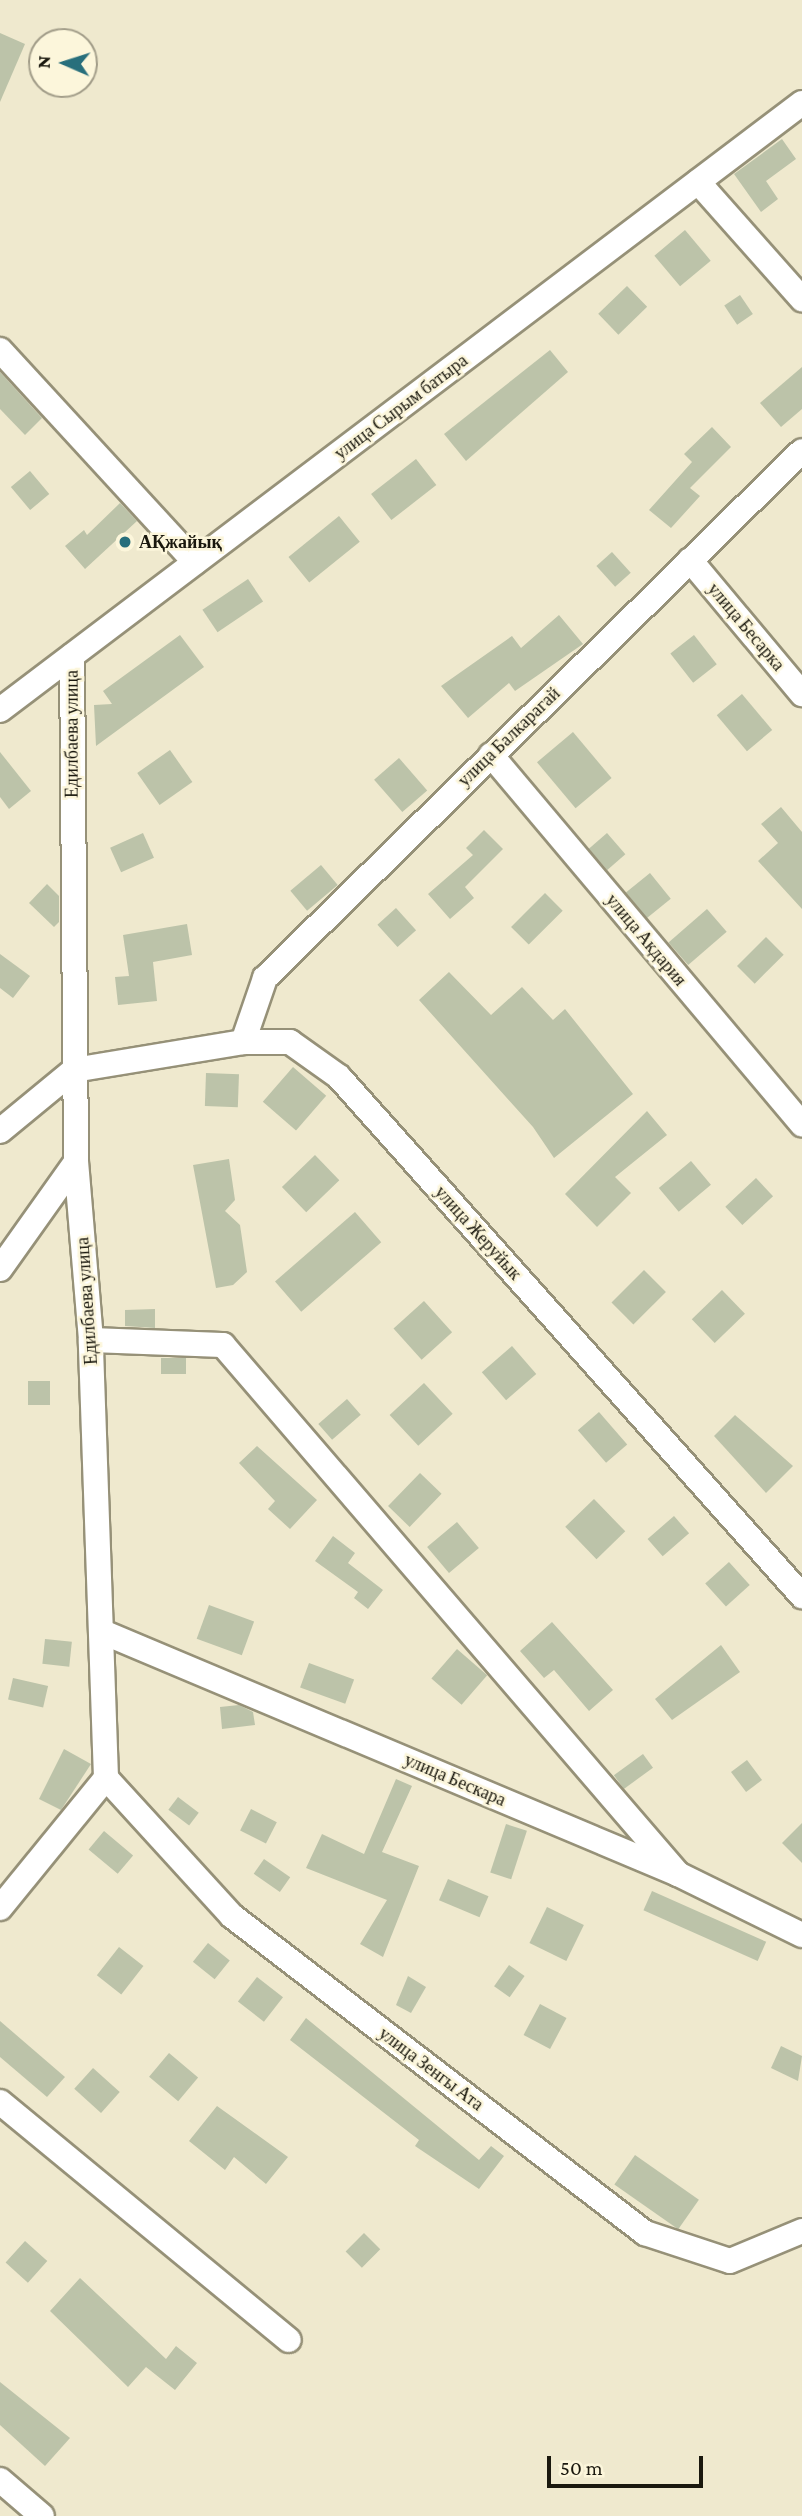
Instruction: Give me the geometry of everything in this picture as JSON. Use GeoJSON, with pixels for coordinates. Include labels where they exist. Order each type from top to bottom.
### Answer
{"type":"FeatureCollection","features":[{"type":"Feature","properties":{"kind":"street","name":"улица Сырым батыра"},"geometry":{"type":"LineString","coordinates":[[0,710],[802,103]]}},
{"type":"Feature","properties":{"kind":"street"},"geometry":{"type":"LineString","coordinates":[[698,182],[802,299]]}},
{"type":"Feature","properties":{"kind":"street"},"geometry":{"type":"LineString","coordinates":[[0,350],[195,562]]}},
{"type":"Feature","properties":{"kind":"street","name":"улица Балкарагай"},"geometry":{"type":"LineString","coordinates":[[243,1042],[265,978],[802,451]]}},
{"type":"Feature","properties":{"kind":"street","name":"улица Бесарка"},"geometry":{"type":"LineString","coordinates":[[690,560],[802,694]]}},
{"type":"Feature","properties":{"kind":"street","name":"Едилбаева улица"},"geometry":{"type":"LineString","coordinates":[[72,656],[76,1162],[91,1340],[105,1633],[106,1779]]}},
{"type":"Feature","properties":{"kind":"street","name":"улица Акдария"},"geometry":{"type":"LineString","coordinates":[[491,755],[802,1124]]}},
{"type":"Feature","properties":{"kind":"street","name":"улица Жеруйык"},"geometry":{"type":"LineString","coordinates":[[74,1070],[243,1042],[290,1042],[339,1077],[802,1596]]}},
{"type":"Feature","properties":{"kind":"street"},"geometry":{"type":"LineString","coordinates":[[0,1131],[74,1070]]}},
{"type":"Feature","properties":{"kind":"street"},"geometry":{"type":"LineString","coordinates":[[0,1269],[76,1162]]}},
{"type":"Feature","properties":{"kind":"street"},"geometry":{"type":"LineString","coordinates":[[91,1340],[223,1345],[678,1874]]}},
{"type":"Feature","properties":{"kind":"street","name":"улица Бескара"},"geometry":{"type":"LineString","coordinates":[[105,1633],[678,1874],[802,1935]]}},
{"type":"Feature","properties":{"kind":"street"},"geometry":{"type":"LineString","coordinates":[[0,1908],[106,1779]]}},
{"type":"Feature","properties":{"kind":"street","name":"улица Зенгы Ата"},"geometry":{"type":"LineString","coordinates":[[106,1779],[232,1916],[645,2233],[730,2261],[802,2231]]}},
{"type":"Feature","properties":{"kind":"street"},"geometry":{"type":"LineString","coordinates":[[0,2102],[289,2340]]}},
{"type":"Feature","properties":{"kind":"street"},"geometry":{"type":"LineString","coordinates":[[0,2480],[42,2516]]}},
{"type":"Feature","properties":{"kind":"building"},"geometry":{"type":"Polygon","coordinates":[[[0,33],[25,44],[0,102],[0,33]]]}},
{"type":"Feature","properties":{"kind":"building"},"geometry":{"type":"Polygon","coordinates":[[[782,139],[796,159],[766,181],[778,199],[761,212],[734,174],[782,139]]]}},
{"type":"Feature","properties":{"kind":"building"},"geometry":{"type":"Polygon","coordinates":[[[685,230],[711,261],[680,286],[654,256],[685,230]]]}},
{"type":"Feature","properties":{"kind":"building"},"geometry":{"type":"Polygon","coordinates":[[[627,286],[647,307],[618,335],[598,314],[627,286]]]}},
{"type":"Feature","properties":{"kind":"building"},"geometry":{"type":"Polygon","coordinates":[[[740,295],[753,314],[737,325],[724,306],[740,295]]]}},
{"type":"Feature","properties":{"kind":"building"},"geometry":{"type":"Polygon","coordinates":[[[550,350],[568,372],[466,461],[444,434],[550,350]]]}},
{"type":"Feature","properties":{"kind":"building"},"geometry":{"type":"Polygon","coordinates":[[[802,367],[802,409],[781,427],[760,403],[802,367]]]}},
{"type":"Feature","properties":{"kind":"building"},"geometry":{"type":"Polygon","coordinates":[[[0,372],[42,418],[25,435],[0,409],[0,372]]]}},
{"type":"Feature","properties":{"kind":"building"},"geometry":{"type":"Polygon","coordinates":[[[712,427],[731,447],[690,488],[700,496],[671,528],[649,510],[692,462],[684,454],[712,427]]]}},
{"type":"Feature","properties":{"kind":"building"},"geometry":{"type":"Polygon","coordinates":[[[416,459],[436,485],[391,520],[371,494],[416,459]]]}},
{"type":"Feature","properties":{"kind":"building"},"geometry":{"type":"Polygon","coordinates":[[[30,471],[49,494],[30,510],[11,487],[30,471]]]}},
{"type":"Feature","properties":{"kind":"building"},"geometry":{"type":"Polygon","coordinates":[[[120,503],[137,521],[85,569],[65,546],[84,530],[87,535],[120,503]]]}},
{"type":"Feature","properties":{"kind":"building"},"geometry":{"type":"Polygon","coordinates":[[[339,516],[360,542],[309,583],[288,557],[339,516]]]}},
{"type":"Feature","properties":{"kind":"building"},"geometry":{"type":"Polygon","coordinates":[[[612,552],[631,573],[615,587],[596,566],[612,552]]]}},
{"type":"Feature","properties":{"kind":"building"},"geometry":{"type":"Polygon","coordinates":[[[248,579],[263,601],[218,632],[202,610],[248,579]]]}},
{"type":"Feature","properties":{"kind":"building"},"geometry":{"type":"Polygon","coordinates":[[[559,615],[583,644],[515,691],[509,683],[468,718],[441,686],[512,636],[521,648],[559,615]]]}},
{"type":"Feature","properties":{"kind":"building"},"geometry":{"type":"Polygon","coordinates":[[[180,635],[204,667],[96,746],[94,705],[112,704],[103,691],[180,635]]]}},
{"type":"Feature","properties":{"kind":"building"},"geometry":{"type":"Polygon","coordinates":[[[694,635],[717,664],[693,683],[670,653],[694,635]]]}},
{"type":"Feature","properties":{"kind":"building"},"geometry":{"type":"Polygon","coordinates":[[[742,694],[772,730],[747,751],[717,715],[742,694]]]}},
{"type":"Feature","properties":{"kind":"building"},"geometry":{"type":"Polygon","coordinates":[[[573,732],[612,778],[576,808],[537,762],[573,732]]]}},
{"type":"Feature","properties":{"kind":"building"},"geometry":{"type":"Polygon","coordinates":[[[170,750],[192,782],[160,805],[137,773],[170,750]]]}},
{"type":"Feature","properties":{"kind":"building"},"geometry":{"type":"Polygon","coordinates":[[[0,752],[31,791],[9,809],[0,797],[0,752]]]}},
{"type":"Feature","properties":{"kind":"building"},"geometry":{"type":"Polygon","coordinates":[[[399,758],[427,790],[402,812],[374,780],[399,758]]]}},
{"type":"Feature","properties":{"kind":"building"},"geometry":{"type":"Polygon","coordinates":[[[781,807],[802,832],[802,909],[758,861],[778,843],[761,824],[781,807]]]}},
{"type":"Feature","properties":{"kind":"building"},"geometry":{"type":"Polygon","coordinates":[[[484,830],[503,849],[465,887],[474,898],[450,919],[428,894],[473,855],[466,848],[484,830]]]}},
{"type":"Feature","properties":{"kind":"building"},"geometry":{"type":"Polygon","coordinates":[[[143,833],[154,858],[121,872],[110,848],[143,833]]]}},
{"type":"Feature","properties":{"kind":"building"},"geometry":{"type":"Polygon","coordinates":[[[607,833],[625,854],[607,870],[589,849],[607,833]]]}},
{"type":"Feature","properties":{"kind":"building"},"geometry":{"type":"Polygon","coordinates":[[[321,865],[338,885],[307,911],[290,891],[321,865]]]}},
{"type":"Feature","properties":{"kind":"building"},"geometry":{"type":"Polygon","coordinates":[[[650,873],[671,899],[647,918],[626,893],[650,873]]]}},
{"type":"Feature","properties":{"kind":"building"},"geometry":{"type":"Polygon","coordinates":[[[47,884],[59,896],[59,922],[54,927],[29,903],[47,884]]]}},
{"type":"Feature","properties":{"kind":"building"},"geometry":{"type":"Polygon","coordinates":[[[545,893],[563,911],[529,945],[511,927],[545,893]]]}},
{"type":"Feature","properties":{"kind":"building"},"geometry":{"type":"Polygon","coordinates":[[[396,908],[416,930],[397,947],[377,925],[396,908]]]}},
{"type":"Feature","properties":{"kind":"building"},"geometry":{"type":"Polygon","coordinates":[[[707,909],[727,932],[688,965],[669,942],[707,909]]]}},
{"type":"Feature","properties":{"kind":"building"},"geometry":{"type":"Polygon","coordinates":[[[187,924],[192,955],[153,962],[157,1001],[118,1005],[115,977],[129,976],[123,935],[187,924]]]}},
{"type":"Feature","properties":{"kind":"building"},"geometry":{"type":"Polygon","coordinates":[[[766,937],[784,955],[755,984],[737,966],[766,937]]]}},
{"type":"Feature","properties":{"kind":"building"},"geometry":{"type":"Polygon","coordinates":[[[0,954],[30,976],[13,998],[0,988],[0,954]]]}},
{"type":"Feature","properties":{"kind":"building"},"geometry":{"type":"Polygon","coordinates":[[[449,972],[491,1015],[522,987],[553,1020],[565,1009],[633,1094],[554,1158],[533,1127],[419,1000],[449,972]]]}},
{"type":"Feature","properties":{"kind":"building"},"geometry":{"type":"Polygon","coordinates":[[[293,1067],[326,1096],[296,1131],[263,1102],[293,1067]]]}},
{"type":"Feature","properties":{"kind":"building"},"geometry":{"type":"Polygon","coordinates":[[[206,1073],[239,1074],[238,1107],[205,1106],[206,1073]]]}},
{"type":"Feature","properties":{"kind":"building"},"geometry":{"type":"Polygon","coordinates":[[[647,1111],[667,1135],[615,1177],[631,1193],[597,1227],[565,1194],[647,1111]]]}},
{"type":"Feature","properties":{"kind":"building"},"geometry":{"type":"Polygon","coordinates":[[[315,1155],[339,1180],[306,1212],[282,1187],[315,1155]]]}},
{"type":"Feature","properties":{"kind":"building"},"geometry":{"type":"Polygon","coordinates":[[[229,1159],[235,1200],[225,1211],[240,1225],[247,1272],[233,1285],[216,1288],[193,1165],[229,1159]]]}},
{"type":"Feature","properties":{"kind":"building"},"geometry":{"type":"Polygon","coordinates":[[[691,1161],[711,1185],[679,1212],[659,1188],[691,1161]]]}},
{"type":"Feature","properties":{"kind":"building"},"geometry":{"type":"Polygon","coordinates":[[[756,1178],[773,1196],[742,1225],[725,1207],[756,1178]]]}},
{"type":"Feature","properties":{"kind":"building"},"geometry":{"type":"Polygon","coordinates":[[[355,1212],[381,1242],[301,1312],[275,1282],[355,1212]]]}},
{"type":"Feature","properties":{"kind":"building"},"geometry":{"type":"Polygon","coordinates":[[[644,1270],[666,1292],[633,1324],[611,1303],[644,1270]]]}},
{"type":"Feature","properties":{"kind":"building"},"geometry":{"type":"Polygon","coordinates":[[[722,1290],[745,1314],[715,1343],[692,1319],[722,1290]]]}},
{"type":"Feature","properties":{"kind":"building"},"geometry":{"type":"Polygon","coordinates":[[[424,1301],[452,1332],[422,1360],[394,1328],[424,1301]]]}},
{"type":"Feature","properties":{"kind":"building"},"geometry":{"type":"Polygon","coordinates":[[[155,1309],[155,1328],[125,1326],[125,1310],[155,1309]]]}},
{"type":"Feature","properties":{"kind":"building"},"geometry":{"type":"Polygon","coordinates":[[[512,1346],[536,1374],[506,1400],[482,1372],[512,1346]]]}},
{"type":"Feature","properties":{"kind":"building"},"geometry":{"type":"Polygon","coordinates":[[[161,1358],[186,1358],[186,1374],[161,1374],[161,1358]]]}},
{"type":"Feature","properties":{"kind":"building"},"geometry":{"type":"Polygon","coordinates":[[[28,1381],[50,1381],[50,1405],[28,1405],[28,1381]]]}},
{"type":"Feature","properties":{"kind":"building"},"geometry":{"type":"Polygon","coordinates":[[[424,1383],[453,1414],[418,1446],[390,1415],[424,1383]]]}},
{"type":"Feature","properties":{"kind":"building"},"geometry":{"type":"Polygon","coordinates":[[[347,1399],[361,1415],[332,1440],[318,1424],[347,1399]]]}},
{"type":"Feature","properties":{"kind":"building"},"geometry":{"type":"Polygon","coordinates":[[[599,1412],[627,1444],[606,1463],[578,1430],[599,1412]]]}},
{"type":"Feature","properties":{"kind":"building"},"geometry":{"type":"Polygon","coordinates":[[[735,1415],[793,1466],[766,1493],[714,1436],[735,1415]]]}},
{"type":"Feature","properties":{"kind":"building"},"geometry":{"type":"Polygon","coordinates":[[[257,1446],[317,1500],[290,1529],[268,1509],[275,1501],[239,1463],[257,1446]]]}},
{"type":"Feature","properties":{"kind":"building"},"geometry":{"type":"Polygon","coordinates":[[[420,1473],[442,1494],[410,1527],[388,1506],[420,1473]]]}},
{"type":"Feature","properties":{"kind":"building"},"geometry":{"type":"Polygon","coordinates":[[[594,1499],[625,1531],[596,1559],[565,1527],[594,1499]]]}},
{"type":"Feature","properties":{"kind":"building"},"geometry":{"type":"Polygon","coordinates":[[[674,1516],[689,1533],[663,1556],[648,1539],[674,1516]]]}},
{"type":"Feature","properties":{"kind":"building"},"geometry":{"type":"Polygon","coordinates":[[[457,1522],[479,1548],[449,1573],[427,1547],[457,1522]]]}},
{"type":"Feature","properties":{"kind":"building"},"geometry":{"type":"Polygon","coordinates":[[[333,1536],[355,1553],[348,1563],[383,1590],[368,1609],[354,1598],[358,1592],[315,1561],[333,1536]]]}},
{"type":"Feature","properties":{"kind":"building"},"geometry":{"type":"Polygon","coordinates":[[[729,1562],[750,1585],[726,1606],[705,1583],[729,1562]]]}},
{"type":"Feature","properties":{"kind":"building"},"geometry":{"type":"Polygon","coordinates":[[[209,1605],[254,1621],[242,1655],[197,1639],[209,1605]]]}},
{"type":"Feature","properties":{"kind":"building"},"geometry":{"type":"Polygon","coordinates":[[[552,1622],[613,1690],[589,1711],[554,1670],[544,1678],[520,1651],[552,1622]]]}},
{"type":"Feature","properties":{"kind":"building"},"geometry":{"type":"Polygon","coordinates":[[[45,1639],[72,1642],[69,1667],[42,1664],[45,1639]]]}},
{"type":"Feature","properties":{"kind":"building"},"geometry":{"type":"Polygon","coordinates":[[[721,1645],[740,1672],[672,1720],[655,1699],[721,1645]]]}},
{"type":"Feature","properties":{"kind":"building"},"geometry":{"type":"Polygon","coordinates":[[[457,1649],[487,1675],[462,1705],[431,1678],[457,1649]]]}},
{"type":"Feature","properties":{"kind":"building"},"geometry":{"type":"Polygon","coordinates":[[[309,1663],[354,1679],[345,1704],[300,1687],[309,1663]]]}},
{"type":"Feature","properties":{"kind":"building"},"geometry":{"type":"Polygon","coordinates":[[[13,1678],[48,1686],[43,1708],[8,1699],[13,1678]]]}},
{"type":"Feature","properties":{"kind":"building"},"geometry":{"type":"Polygon","coordinates":[[[239,1705],[253,1712],[255,1725],[222,1729],[220,1707],[239,1705]]]}},
{"type":"Feature","properties":{"kind":"building"},"geometry":{"type":"Polygon","coordinates":[[[64,1749],[91,1764],[61,1810],[39,1799],[64,1749]]]}},
{"type":"Feature","properties":{"kind":"building"},"geometry":{"type":"Polygon","coordinates":[[[643,1754],[653,1768],[624,1789],[614,1775],[643,1754]]]}},
{"type":"Feature","properties":{"kind":"building"},"geometry":{"type":"Polygon","coordinates":[[[747,1760],[762,1780],[746,1792],[731,1772],[747,1760]]]}},
{"type":"Feature","properties":{"kind":"building"},"geometry":{"type":"Polygon","coordinates":[[[396,1779],[412,1786],[382,1852],[419,1866],[383,1957],[360,1944],[387,1900],[306,1868],[322,1834],[364,1854],[396,1779]]]}},
{"type":"Feature","properties":{"kind":"building"},"geometry":{"type":"Polygon","coordinates":[[[178,1797],[199,1813],[189,1825],[168,1810],[178,1797]]]}},
{"type":"Feature","properties":{"kind":"building"},"geometry":{"type":"Polygon","coordinates":[[[251,1809],[277,1822],[266,1844],[240,1830],[251,1809]]]}},
{"type":"Feature","properties":{"kind":"building"},"geometry":{"type":"Polygon","coordinates":[[[802,1823],[802,1863],[782,1843],[802,1823]]]}},
{"type":"Feature","properties":{"kind":"building"},"geometry":{"type":"Polygon","coordinates":[[[506,1824],[527,1831],[511,1879],[490,1873],[506,1824]]]}},
{"type":"Feature","properties":{"kind":"building"},"geometry":{"type":"Polygon","coordinates":[[[104,1831],[133,1855],[118,1874],[89,1849],[104,1831]]]}},
{"type":"Feature","properties":{"kind":"building"},"geometry":{"type":"Polygon","coordinates":[[[264,1859],[290,1877],[280,1892],[254,1874],[264,1859]]]}},
{"type":"Feature","properties":{"kind":"building"},"geometry":{"type":"Polygon","coordinates":[[[448,1879],[489,1896],[480,1917],[439,1900],[448,1879]]]}},
{"type":"Feature","properties":{"kind":"building"},"geometry":{"type":"Polygon","coordinates":[[[652,1891],[766,1942],[758,1961],[643,1910],[652,1891]]]}},
{"type":"Feature","properties":{"kind":"building"},"geometry":{"type":"Polygon","coordinates":[[[547,1907],[584,1925],[566,1961],[529,1943],[547,1907]]]}},
{"type":"Feature","properties":{"kind":"building"},"geometry":{"type":"Polygon","coordinates":[[[208,1943],[230,1961],[215,1979],[193,1962],[208,1943]]]}},
{"type":"Feature","properties":{"kind":"building"},"geometry":{"type":"Polygon","coordinates":[[[119,1947],[143,1966],[121,1994],[97,1975],[119,1947]]]}},
{"type":"Feature","properties":{"kind":"building"},"geometry":{"type":"Polygon","coordinates":[[[509,1965],[525,1976],[510,1997],[494,1986],[509,1965]]]}},
{"type":"Feature","properties":{"kind":"building"},"geometry":{"type":"Polygon","coordinates":[[[408,1976],[426,1987],[411,2013],[396,2005],[408,1976]]]}},
{"type":"Feature","properties":{"kind":"building"},"geometry":{"type":"Polygon","coordinates":[[[257,1977],[283,1997],[264,2022],[238,2001],[257,1977]]]}},
{"type":"Feature","properties":{"kind":"building"},"geometry":{"type":"Polygon","coordinates":[[[540,2004],[566,2018],[550,2049],[524,2035],[540,2004]]]}},
{"type":"Feature","properties":{"kind":"building"},"geometry":{"type":"Polygon","coordinates":[[[306,2018],[479,2160],[491,2146],[504,2156],[479,2189],[415,2146],[419,2140],[290,2040],[306,2018]]]}},
{"type":"Feature","properties":{"kind":"building"},"geometry":{"type":"Polygon","coordinates":[[[0,2021],[65,2077],[47,2097],[0,2057],[0,2021]]]}},
{"type":"Feature","properties":{"kind":"building"},"geometry":{"type":"Polygon","coordinates":[[[781,2046],[802,2056],[798,2081],[771,2068],[781,2046]]]}},
{"type":"Feature","properties":{"kind":"building"},"geometry":{"type":"Polygon","coordinates":[[[169,2053],[198,2077],[178,2101],[149,2077],[169,2053]]]}},
{"type":"Feature","properties":{"kind":"building"},"geometry":{"type":"Polygon","coordinates":[[[93,2068],[120,2092],[101,2113],[74,2089],[93,2068]]]}},
{"type":"Feature","properties":{"kind":"building"},"geometry":{"type":"Polygon","coordinates":[[[217,2106],[288,2157],[266,2184],[234,2157],[225,2170],[189,2141],[217,2106]]]}},
{"type":"Feature","properties":{"kind":"building"},"geometry":{"type":"Polygon","coordinates":[[[635,2155],[699,2200],[678,2229],[614,2184],[635,2155]]]}},
{"type":"Feature","properties":{"kind":"building"},"geometry":{"type":"Polygon","coordinates":[[[364,2233],[380,2249],[362,2268],[346,2251],[364,2233]]]}},
{"type":"Feature","properties":{"kind":"building"},"geometry":{"type":"Polygon","coordinates":[[[25,2241],[47,2261],[28,2283],[6,2263],[25,2241]]]}},
{"type":"Feature","properties":{"kind":"building"},"geometry":{"type":"Polygon","coordinates":[[[80,2278],[166,2359],[176,2346],[197,2363],[175,2390],[146,2367],[128,2387],[50,2311],[80,2278]]]}},
{"type":"Feature","properties":{"kind":"building"},"geometry":{"type":"Polygon","coordinates":[[[0,2382],[70,2438],[45,2466],[0,2425],[0,2382]]]}},
{"type":"Feature","properties":{"kind":"place","name":"АҚжайық"},"geometry":{"type":"Point","coordinates":[125,542]}}]}
